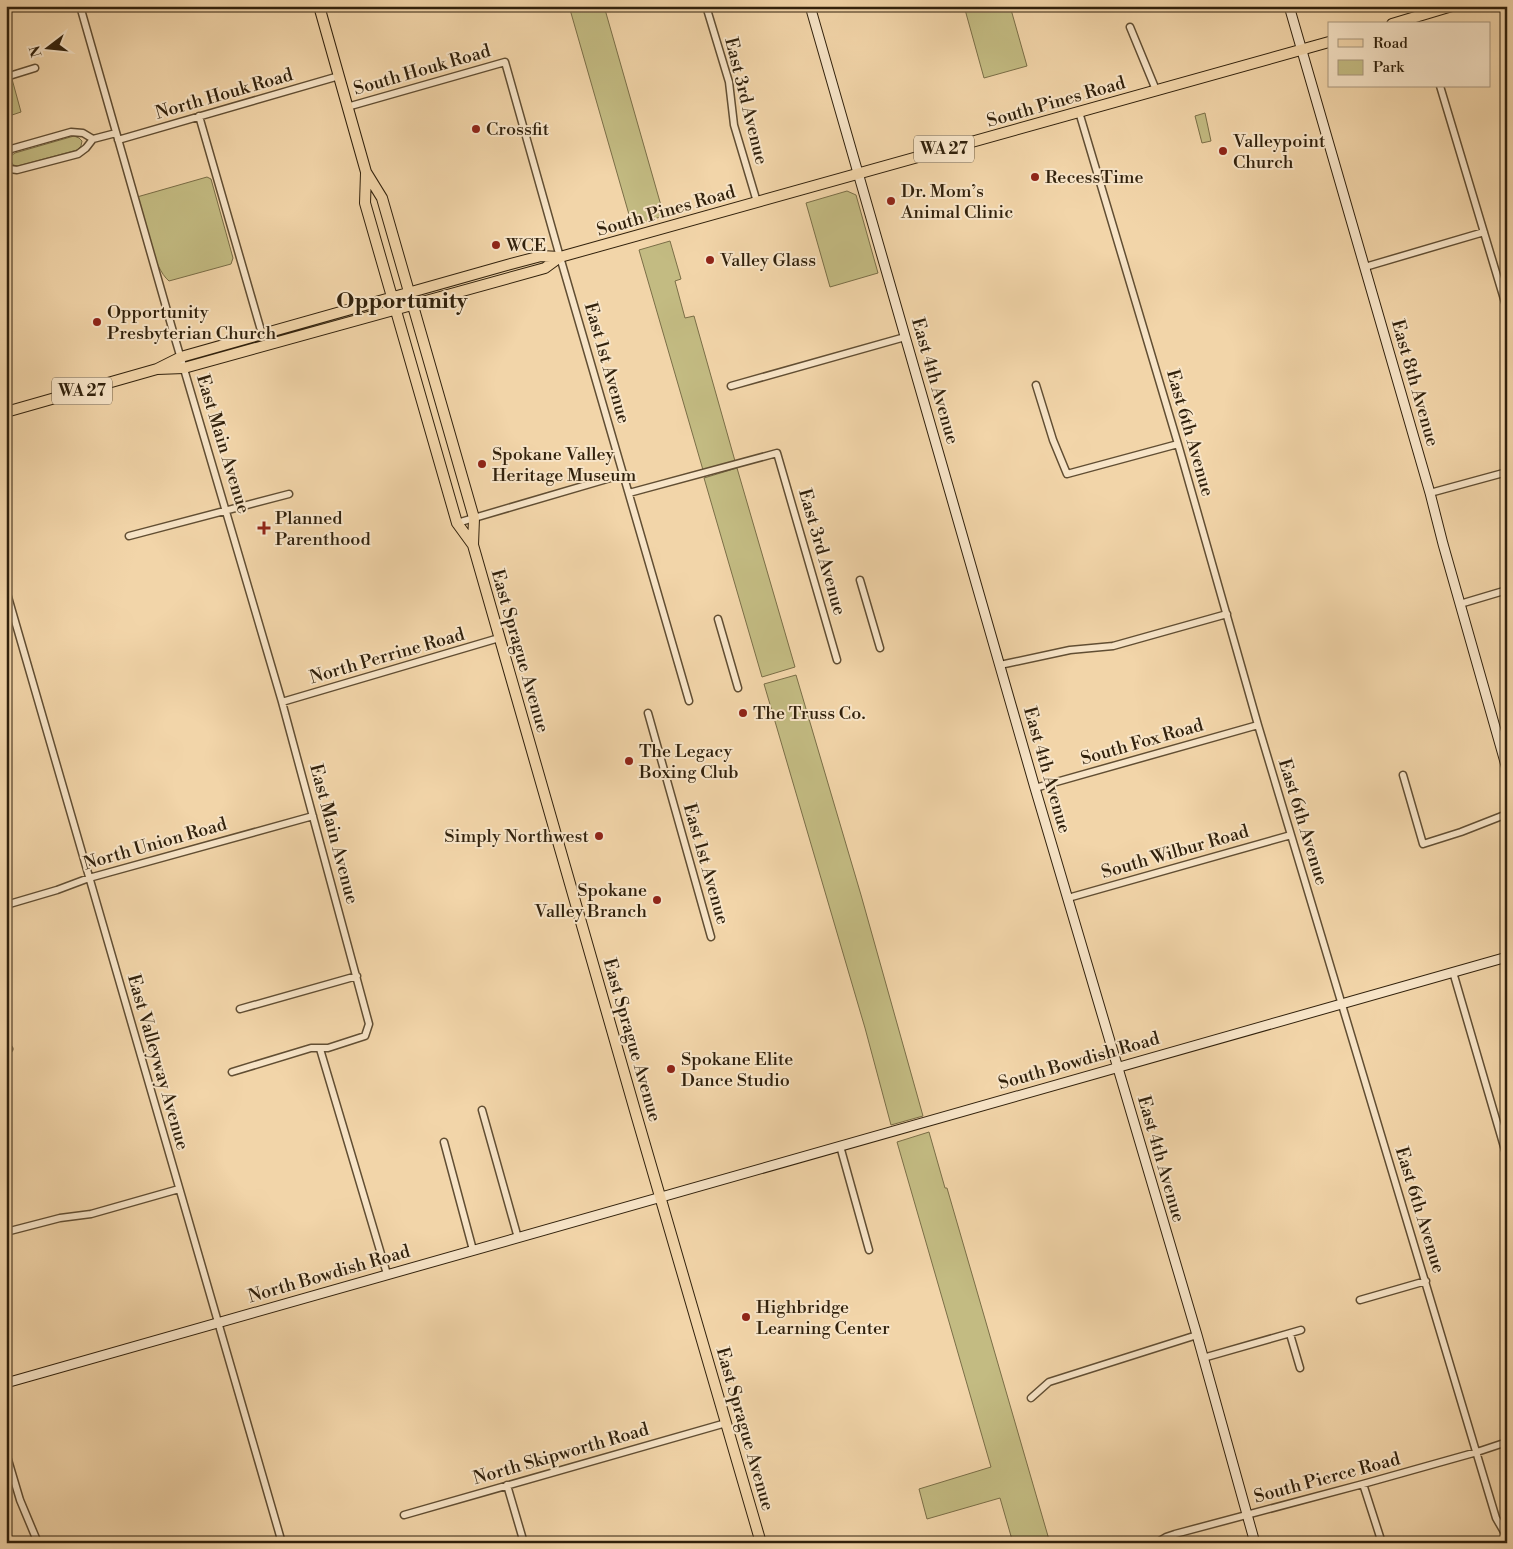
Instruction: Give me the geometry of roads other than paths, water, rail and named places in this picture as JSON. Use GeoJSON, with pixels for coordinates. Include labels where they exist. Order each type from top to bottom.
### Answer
{"type":"FeatureCollection","features":[{"type":"Feature","properties":{"kind":"main road","name":"East Sprague Avenue"},"geometry":{"type":"LineString","coordinates":[[319,6],[366,172],[382,198],[413,304],[474,518],[473,545],[499,638],[761,1543]]}},
{"type":"Feature","properties":{"kind":"main road"},"geometry":{"type":"LineString","coordinates":[[1406,22],[1420,20],[1452,6]]}},
{"type":"Feature","properties":{"kind":"main road","name":"South Pines Road"},"geometry":{"type":"LineString","coordinates":[[395,310],[545,268],[560,258],[1328,42]]}},
{"type":"Feature","properties":{"kind":"main road","name":"East Sprague Avenue"},"geometry":{"type":"LineString","coordinates":[[366,172],[365,203],[391,297],[457,523],[473,545]]}},
{"type":"Feature","properties":{"kind":"main road","name":"South Pines Road"},"geometry":{"type":"LineString","coordinates":[[391,297],[541,256],[560,258]]}},
{"type":"Feature","properties":{"kind":"main road","name":"WA 27"},"geometry":{"type":"LineString","coordinates":[[6,412],[157,369],[181,357],[391,297]]}},
{"type":"Feature","properties":{"kind":"main road","name":"WA 27"},"geometry":{"type":"LineString","coordinates":[[157,369],[184,368],[395,310]]}},
{"type":"Feature","properties":{"kind":"street","name":"East Main Avenue"},"geometry":{"type":"LineString","coordinates":[[80,6],[282,702],[370,1024],[365,1036],[320,1049]]}},
{"type":"Feature","properties":{"kind":"street","name":"East 3rd Avenue"},"geometry":{"type":"LineString","coordinates":[[706,6],[729,82],[734,124],[757,202]]}},
{"type":"Feature","properties":{"kind":"street","name":"East 4th Avenue"},"geometry":{"type":"LineString","coordinates":[[810,6],[1035,788],[1197,1336],[1255,1543]]}},
{"type":"Feature","properties":{"kind":"street","name":"East 8th Avenue"},"geometry":{"type":"LineString","coordinates":[[1289,6],[1430,493],[1506,767]]}},
{"type":"Feature","properties":{"kind":"street"},"geometry":{"type":"LineString","coordinates":[[1130,26],[1156,90]]}},
{"type":"Feature","properties":{"kind":"street","name":"South Houk Road"},"geometry":{"type":"LineString","coordinates":[[347,107],[505,62]]}},
{"type":"Feature","properties":{"kind":"street","name":"East 1st Avenue"},"geometry":{"type":"LineString","coordinates":[[505,62],[689,701]]}},
{"type":"Feature","properties":{"kind":"street"},"geometry":{"type":"LineString","coordinates":[[6,76],[35,68]]}},
{"type":"Feature","properties":{"kind":"street","name":"North Houk Road"},"geometry":{"type":"LineString","coordinates":[[118,140],[186,122],[199,116],[339,76]]}},
{"type":"Feature","properties":{"kind":"street"},"geometry":{"type":"LineString","coordinates":[[1441,88],[1507,310]]}},
{"type":"Feature","properties":{"kind":"street","name":"East 6th Avenue"},"geometry":{"type":"LineString","coordinates":[[1079,112],[1178,444],[1258,725],[1496,1518],[1507,1537]]}},
{"type":"Feature","properties":{"kind":"street"},"geometry":{"type":"LineString","coordinates":[[199,116],[262,334]]}},
{"type":"Feature","properties":{"kind":"street"},"geometry":{"type":"LineString","coordinates":[[6,154],[11,149],[71,132],[83,133],[93,139]]}},
{"type":"Feature","properties":{"kind":"street"},"geometry":{"type":"LineString","coordinates":[[6,165],[10,169],[17,170],[78,154],[93,139],[116,133]]}},
{"type":"Feature","properties":{"kind":"street"},"geometry":{"type":"LineString","coordinates":[[1365,267],[1484,232]]}},
{"type":"Feature","properties":{"kind":"street"},"geometry":{"type":"LineString","coordinates":[[731,386],[905,337]]}},
{"type":"Feature","properties":{"kind":"street"},"geometry":{"type":"LineString","coordinates":[[1036,385],[1066,474],[1178,444]]}},
{"type":"Feature","properties":{"kind":"street","name":"East 3rd Avenue"},"geometry":{"type":"LineString","coordinates":[[629,493],[777,453],[838,660]]}},
{"type":"Feature","properties":{"kind":"street"},"geometry":{"type":"LineString","coordinates":[[1430,493],[1507,472]]}},
{"type":"Feature","properties":{"kind":"street"},"geometry":{"type":"LineString","coordinates":[[457,523],[624,474]]}},
{"type":"Feature","properties":{"kind":"street"},"geometry":{"type":"LineString","coordinates":[[129,536],[289,494]]}},
{"type":"Feature","properties":{"kind":"street"},"geometry":{"type":"LineString","coordinates":[[860,580],[880,648]]}},
{"type":"Feature","properties":{"kind":"street","name":"East Valleyway Avenue"},"geometry":{"type":"LineString","coordinates":[[6,590],[282,1543]]}},
{"type":"Feature","properties":{"kind":"street"},"geometry":{"type":"LineString","coordinates":[[1460,604],[1507,590]]}},
{"type":"Feature","properties":{"kind":"street"},"geometry":{"type":"LineString","coordinates":[[1000,665],[1070,650],[1113,646],[1227,614]]}},
{"type":"Feature","properties":{"kind":"street"},"geometry":{"type":"LineString","coordinates":[[718,619],[738,688]]}},
{"type":"Feature","properties":{"kind":"street","name":"North Perrine Road"},"geometry":{"type":"LineString","coordinates":[[282,702],[499,638]]}},
{"type":"Feature","properties":{"kind":"street","name":"East 1st Avenue"},"geometry":{"type":"LineString","coordinates":[[648,713],[711,937]]}},
{"type":"Feature","properties":{"kind":"street","name":"South Fox Road"},"geometry":{"type":"LineString","coordinates":[[1035,788],[1258,725]]}},
{"type":"Feature","properties":{"kind":"street"},"geometry":{"type":"LineString","coordinates":[[1403,775],[1423,844],[1507,814]]}},
{"type":"Feature","properties":{"kind":"street","name":"North Union Road"},"geometry":{"type":"LineString","coordinates":[[6,904],[57,890],[89,878],[313,816]]}},
{"type":"Feature","properties":{"kind":"street","name":"South Wilbur Road"},"geometry":{"type":"LineString","coordinates":[[1068,898],[1291,834]]}},
{"type":"Feature","properties":{"kind":"street","name":"South Bowdish Road"},"geometry":{"type":"LineString","coordinates":[[661,1198],[1117,1067],[1507,958]]}},
{"type":"Feature","properties":{"kind":"street"},"geometry":{"type":"LineString","coordinates":[[1453,972],[1507,1158]]}},
{"type":"Feature","properties":{"kind":"street"},"geometry":{"type":"LineString","coordinates":[[240,1009],[358,976]]}},
{"type":"Feature","properties":{"kind":"street"},"geometry":{"type":"LineString","coordinates":[[232,1072],[311,1048],[320,1049],[387,1274]]}},
{"type":"Feature","properties":{"kind":"street"},"geometry":{"type":"LineString","coordinates":[[482,1110],[518,1238]]}},
{"type":"Feature","properties":{"kind":"street"},"geometry":{"type":"LineString","coordinates":[[444,1142],[473,1250]]}},
{"type":"Feature","properties":{"kind":"street"},"geometry":{"type":"LineString","coordinates":[[840,1146],[869,1250]]}},
{"type":"Feature","properties":{"kind":"street"},"geometry":{"type":"LineString","coordinates":[[6,1232],[60,1218],[91,1214],[179,1189]]}},
{"type":"Feature","properties":{"kind":"street","name":"North Bowdish Road"},"geometry":{"type":"LineString","coordinates":[[6,1383],[661,1198]]}},
{"type":"Feature","properties":{"kind":"street"},"geometry":{"type":"LineString","coordinates":[[1360,1300],[1426,1281]]}},
{"type":"Feature","properties":{"kind":"street"},"geometry":{"type":"LineString","coordinates":[[1203,1358],[1301,1330]]}},
{"type":"Feature","properties":{"kind":"street"},"geometry":{"type":"LineString","coordinates":[[1290,1334],[1300,1368]]}},
{"type":"Feature","properties":{"kind":"street"},"geometry":{"type":"LineString","coordinates":[[1031,1398],[1049,1382],[1197,1336]]}},
{"type":"Feature","properties":{"kind":"street","name":"North Skipworth Road"},"geometry":{"type":"LineString","coordinates":[[404,1516],[726,1423]]}},
{"type":"Feature","properties":{"kind":"street","name":"South Pierce Road"},"geometry":{"type":"LineString","coordinates":[[1156,1543],[1175,1534],[1363,1484],[1507,1442]]}},
{"type":"Feature","properties":{"kind":"street"},"geometry":{"type":"LineString","coordinates":[[6,1453],[20,1500],[38,1543]]}},
{"type":"Feature","properties":{"kind":"street"},"geometry":{"type":"LineString","coordinates":[[1363,1484],[1382,1543]]}},
{"type":"Feature","properties":{"kind":"street"},"geometry":{"type":"LineString","coordinates":[[507,1485],[524,1543]]}},
{"type":"Feature","properties":{"kind":"place","name":"Crossfit"},"geometry":{"type":"Point","coordinates":[476,129]}},
{"type":"Feature","properties":{"kind":"place","name":"Valleypoint Church"},"geometry":{"type":"Point","coordinates":[1223,151]}},
{"type":"Feature","properties":{"kind":"place","name":"RecessTime"},"geometry":{"type":"Point","coordinates":[1035,177]}},
{"type":"Feature","properties":{"kind":"place","name":"Dr. Mom’s Animal Clinic"},"geometry":{"type":"Point","coordinates":[891,201]}},
{"type":"Feature","properties":{"kind":"place","name":"WCE"},"geometry":{"type":"Point","coordinates":[496,245]}},
{"type":"Feature","properties":{"kind":"place","name":"Valley Glass"},"geometry":{"type":"Point","coordinates":[710,260]}},
{"type":"Feature","properties":{"kind":"place","name":"Opportunity Presbyterian Church"},"geometry":{"type":"Point","coordinates":[97,322]}},
{"type":"Feature","properties":{"kind":"place","name":"Spokane Valley Heritage Museum"},"geometry":{"type":"Point","coordinates":[482,464]}},
{"type":"Feature","properties":{"kind":"place","name":"Planned Parenthood"},"geometry":{"type":"Point","coordinates":[264,528]}},
{"type":"Feature","properties":{"kind":"place","name":"The Truss Co."},"geometry":{"type":"Point","coordinates":[743,713]}},
{"type":"Feature","properties":{"kind":"place","name":"The Legacy Boxing Club"},"geometry":{"type":"Point","coordinates":[629,761]}},
{"type":"Feature","properties":{"kind":"place","name":"Simply Northwest"},"geometry":{"type":"Point","coordinates":[599,836]}},
{"type":"Feature","properties":{"kind":"place","name":"Spokane Valley Branch"},"geometry":{"type":"Point","coordinates":[657,900]}},
{"type":"Feature","properties":{"kind":"place","name":"Spokane Elite Dance Studio"},"geometry":{"type":"Point","coordinates":[671,1069]}},
{"type":"Feature","properties":{"kind":"place","name":"Highbridge Learning Center"},"geometry":{"type":"Point","coordinates":[746,1317]}},
{"type":"Feature","properties":{"kind":"district","name":"Opportunity"},"geometry":{"type":"Point","coordinates":[402,301]}}]}
